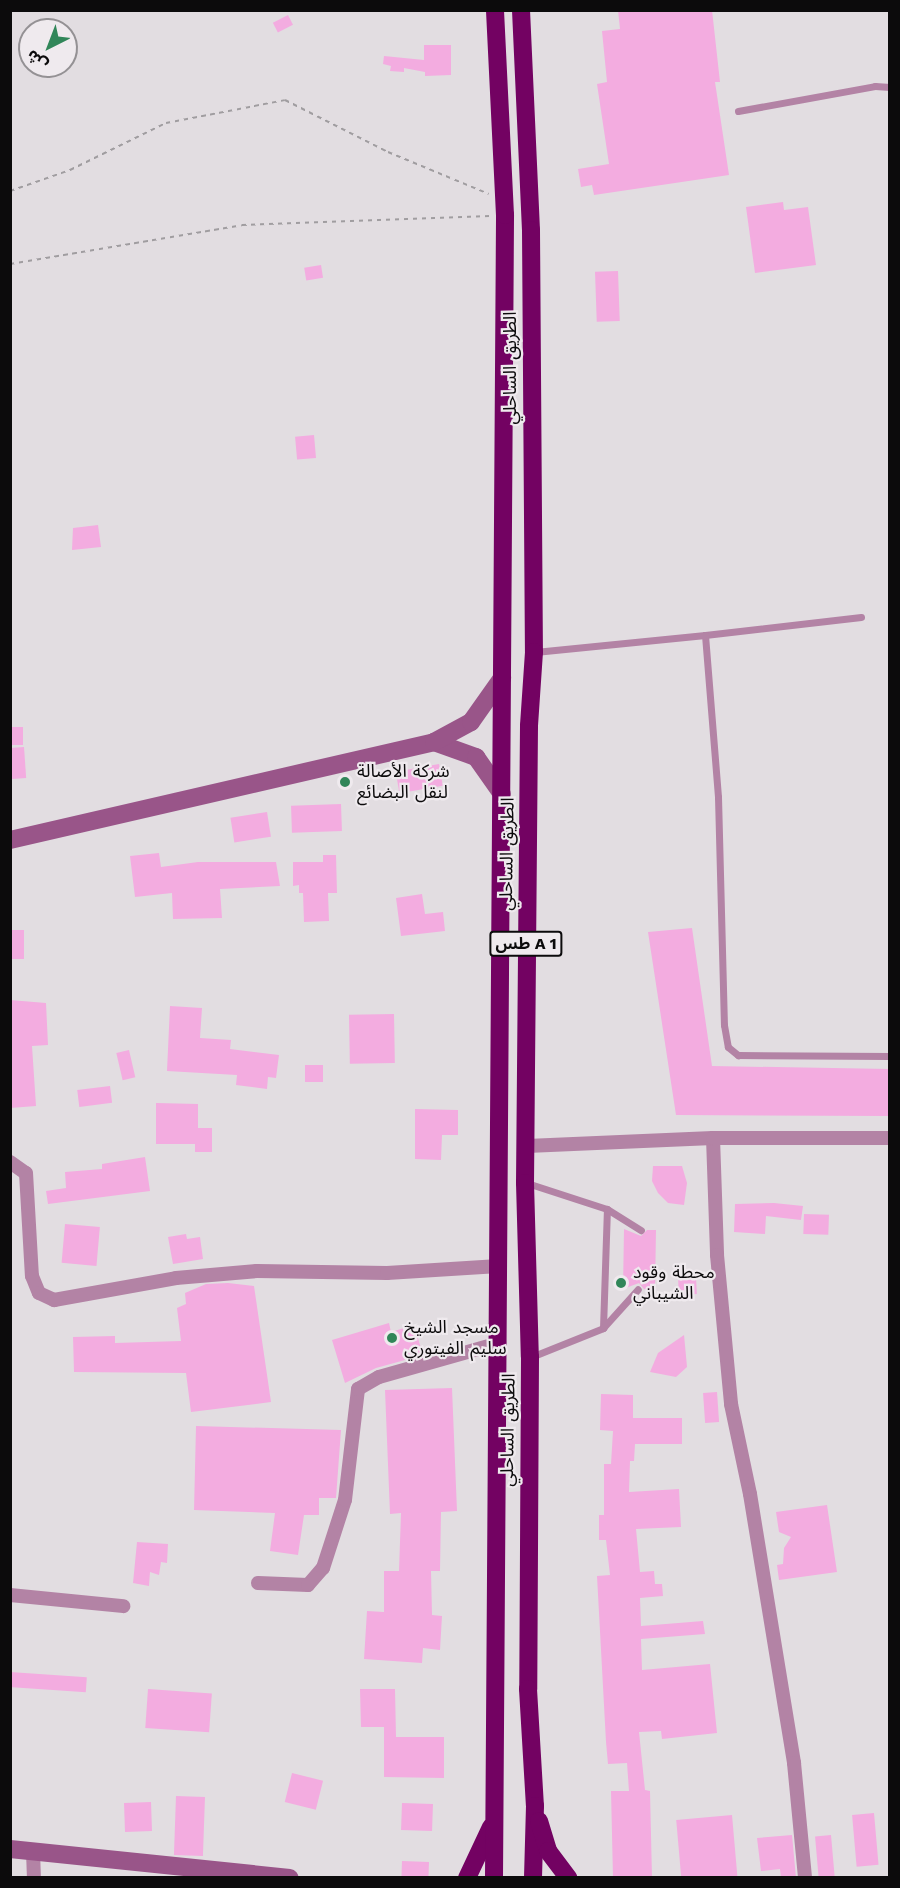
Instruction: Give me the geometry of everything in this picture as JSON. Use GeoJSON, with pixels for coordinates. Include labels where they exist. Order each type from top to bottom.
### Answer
{"type":"FeatureCollection","features":[{"type":"Feature","properties":{"kind":"highway","name":"الطريق الساحلي"},"geometry":{"type":"LineString","coordinates":[[494,1878],[499,1343],[497,993],[502,794],[505,208],[495,10]]}},
{"type":"Feature","properties":{"kind":"highway","name":"الطريق الساحلي"},"geometry":{"type":"LineString","coordinates":[[521,10],[531,230],[534,652],[529,726],[525,1183],[530,1357],[528,1689],[535,1806],[533,1878]]}},
{"type":"Feature","properties":{"kind":"highway"},"geometry":{"type":"LineString","coordinates":[[497,993],[526,991]]}},
{"type":"Feature","properties":{"kind":"highway"},"geometry":{"type":"LineString","coordinates":[[535,1806],[548,1851],[568,1878]]}},
{"type":"Feature","properties":{"kind":"highway"},"geometry":{"type":"LineString","coordinates":[[467,1878],[494,1820]]}},
{"type":"Feature","properties":{"kind":"street"},"geometry":{"type":"LineString","coordinates":[[10,840],[434,742],[471,722],[502,678]]}},
{"type":"Feature","properties":{"kind":"street"},"geometry":{"type":"LineString","coordinates":[[434,742],[476,757],[502,794]]}},
{"type":"Feature","properties":{"kind":"street"},"geometry":{"type":"LineString","coordinates":[[527,1146],[713,1138],[890,1138]]}},
{"type":"Feature","properties":{"kind":"street"},"geometry":{"type":"LineString","coordinates":[[713,1138],[717,1255],[731,1404],[750,1494],[794,1762],[805,1878]]}},
{"type":"Feature","properties":{"kind":"street"},"geometry":{"type":"LineString","coordinates":[[10,1162],[26,1173],[32,1276],[39,1293],[54,1300],[176,1278],[257,1271],[387,1273],[499,1266]]}},
{"type":"Feature","properties":{"kind":"street"},"geometry":{"type":"LineString","coordinates":[[258,1583],[308,1585],[323,1568],[345,1500],[358,1389],[380,1377],[499,1343]]}},
{"type":"Feature","properties":{"kind":"street"},"geometry":{"type":"LineString","coordinates":[[10,1595],[123,1606]]}},
{"type":"Feature","properties":{"kind":"street"},"geometry":{"type":"LineString","coordinates":[[10,1849],[289,1878]]}},
{"type":"Feature","properties":{"kind":"street"},"geometry":{"type":"LineString","coordinates":[[33,1851],[34,1878]]}},
{"type":"Feature","properties":{"kind":"lane"},"geometry":{"type":"LineString","coordinates":[[738,111],[875,86],[890,87]]}},
{"type":"Feature","properties":{"kind":"lane"},"geometry":{"type":"LineString","coordinates":[[534,652],[705,636],[861,617]]}},
{"type":"Feature","properties":{"kind":"lane"},"geometry":{"type":"LineString","coordinates":[[705,636],[718,797],[724,1025],[728,1047],[745,1055],[890,1056]]}},
{"type":"Feature","properties":{"kind":"lane"},"geometry":{"type":"LineString","coordinates":[[525,1183],[607,1209],[641,1230]]}},
{"type":"Feature","properties":{"kind":"lane"},"geometry":{"type":"LineString","coordinates":[[603,1328],[607,1209]]}},
{"type":"Feature","properties":{"kind":"lane"},"geometry":{"type":"LineString","coordinates":[[530,1357],[603,1328],[638,1289]]}},
{"type":"Feature","properties":{"kind":"path"},"geometry":{"type":"LineString","coordinates":[[10,191],[70,170],[166,123],[285,100],[505,208]]}},
{"type":"Feature","properties":{"kind":"path"},"geometry":{"type":"LineString","coordinates":[[10,264],[242,225],[505,208]]}},
{"type":"Feature","properties":{"kind":"building"},"geometry":{"type":"Polygon","coordinates":[[[618,10],[712,10],[720,82],[715,82],[729,175],[594,195],[592,185],[581,187],[578,169],[609,164],[597,84],[607,82],[602,31],[620,29],[618,10]]]}},
{"type":"Feature","properties":{"kind":"building"},"geometry":{"type":"Polygon","coordinates":[[[288,15],[293,25],[278,33],[273,23],[288,15]]]}},
{"type":"Feature","properties":{"kind":"building"},"geometry":{"type":"Polygon","coordinates":[[[424,45],[451,45],[451,75],[425,76],[425,72],[404,68],[404,72],[390,71],[391,66],[383,64],[384,56],[424,60],[424,45]]]}},
{"type":"Feature","properties":{"kind":"building"},"geometry":{"type":"Polygon","coordinates":[[[783,202],[784,210],[808,207],[816,265],[755,273],[746,207],[783,202]]]}},
{"type":"Feature","properties":{"kind":"building"},"geometry":{"type":"Polygon","coordinates":[[[321,265],[323,278],[306,280],[304,268],[321,265]]]}},
{"type":"Feature","properties":{"kind":"building"},"geometry":{"type":"Polygon","coordinates":[[[618,271],[620,321],[597,322],[595,272],[618,271]]]}},
{"type":"Feature","properties":{"kind":"building"},"geometry":{"type":"Polygon","coordinates":[[[314,435],[316,458],[297,460],[295,437],[314,435]]]}},
{"type":"Feature","properties":{"kind":"building"},"geometry":{"type":"Polygon","coordinates":[[[98,525],[101,547],[72,550],[73,528],[98,525]]]}},
{"type":"Feature","properties":{"kind":"building"},"geometry":{"type":"Polygon","coordinates":[[[12,727],[23,727],[23,745],[12,745],[12,727]]]}},
{"type":"Feature","properties":{"kind":"building"},"geometry":{"type":"Polygon","coordinates":[[[24,747],[26,778],[12,779],[10,748],[24,747]]]}},
{"type":"Feature","properties":{"kind":"building"},"geometry":{"type":"Polygon","coordinates":[[[439,764],[443,786],[399,793],[396,772],[439,764]]]}},
{"type":"Feature","properties":{"kind":"building"},"geometry":{"type":"Polygon","coordinates":[[[341,804],[342,831],[292,833],[291,806],[341,804]]]}},
{"type":"Feature","properties":{"kind":"building"},"geometry":{"type":"Polygon","coordinates":[[[267,812],[271,837],[234,842],[230,818],[267,812]]]}},
{"type":"Feature","properties":{"kind":"building"},"geometry":{"type":"Polygon","coordinates":[[[159,853],[161,867],[198,862],[276,862],[280,886],[220,889],[222,918],[173,919],[172,893],[135,897],[130,856],[159,853]]]}},
{"type":"Feature","properties":{"kind":"building"},"geometry":{"type":"Polygon","coordinates":[[[323,855],[336,855],[337,893],[328,893],[329,921],[304,922],[303,893],[299,893],[299,885],[293,886],[293,862],[323,862],[323,855]]]}},
{"type":"Feature","properties":{"kind":"building"},"geometry":{"type":"Polygon","coordinates":[[[422,894],[425,914],[443,912],[445,931],[401,936],[396,898],[422,894]]]}},
{"type":"Feature","properties":{"kind":"building"},"geometry":{"type":"Polygon","coordinates":[[[692,928],[712,1066],[890,1069],[890,1116],[676,1115],[648,932],[692,928]]]}},
{"type":"Feature","properties":{"kind":"building"},"geometry":{"type":"Polygon","coordinates":[[[10,930],[24,930],[24,959],[10,959],[10,930]]]}},
{"type":"Feature","properties":{"kind":"building"},"geometry":{"type":"Polygon","coordinates":[[[10,1000],[46,1003],[48,1045],[32,1046],[36,1106],[10,1108],[10,1000]]]}},
{"type":"Feature","properties":{"kind":"building"},"geometry":{"type":"Polygon","coordinates":[[[170,1006],[202,1008],[200,1038],[231,1040],[230,1049],[279,1055],[276,1078],[268,1077],[267,1089],[236,1085],[237,1075],[167,1071],[170,1006]]]}},
{"type":"Feature","properties":{"kind":"building"},"geometry":{"type":"Polygon","coordinates":[[[394,1014],[395,1063],[350,1064],[349,1015],[394,1014]]]}},
{"type":"Feature","properties":{"kind":"building"},"geometry":{"type":"Polygon","coordinates":[[[129,1050],[135,1077],[123,1080],[116,1053],[129,1050]]]}},
{"type":"Feature","properties":{"kind":"building"},"geometry":{"type":"Polygon","coordinates":[[[305,1065],[323,1065],[323,1082],[305,1082],[305,1065]]]}},
{"type":"Feature","properties":{"kind":"building"},"geometry":{"type":"Polygon","coordinates":[[[110,1086],[112,1103],[79,1107],[77,1090],[110,1086]]]}},
{"type":"Feature","properties":{"kind":"building"},"geometry":{"type":"Polygon","coordinates":[[[156,1103],[198,1104],[198,1128],[212,1128],[212,1152],[195,1152],[195,1144],[156,1144],[156,1103]]]}},
{"type":"Feature","properties":{"kind":"building"},"geometry":{"type":"Polygon","coordinates":[[[415,1109],[458,1110],[458,1135],[442,1135],[441,1160],[415,1159],[415,1109]]]}},
{"type":"Feature","properties":{"kind":"building"},"geometry":{"type":"Polygon","coordinates":[[[145,1157],[150,1191],[48,1204],[46,1191],[66,1188],[65,1172],[102,1169],[102,1164],[145,1157]]]}},
{"type":"Feature","properties":{"kind":"building"},"geometry":{"type":"Polygon","coordinates":[[[653,1166],[682,1166],[687,1183],[684,1205],[668,1203],[658,1193],[652,1181],[653,1166]]]}},
{"type":"Feature","properties":{"kind":"building"},"geometry":{"type":"Polygon","coordinates":[[[774,1203],[803,1206],[801,1220],[766,1216],[765,1234],[734,1232],[735,1204],[774,1203]]]}},
{"type":"Feature","properties":{"kind":"building"},"geometry":{"type":"Polygon","coordinates":[[[804,1214],[829,1215],[828,1235],[803,1234],[804,1214]]]}},
{"type":"Feature","properties":{"kind":"building"},"geometry":{"type":"Polygon","coordinates":[[[65,1224],[100,1227],[96,1266],[62,1263],[65,1224]]]}},
{"type":"Feature","properties":{"kind":"building"},"geometry":{"type":"Polygon","coordinates":[[[624,1229],[641,1236],[647,1230],[656,1230],[655,1290],[644,1289],[639,1283],[623,1289],[624,1229]]]}},
{"type":"Feature","properties":{"kind":"building"},"geometry":{"type":"Polygon","coordinates":[[[186,1234],[187,1239],[200,1237],[203,1259],[173,1264],[168,1237],[186,1234]]]}},
{"type":"Feature","properties":{"kind":"building"},"geometry":{"type":"Polygon","coordinates":[[[696,1277],[697,1294],[679,1295],[678,1278],[696,1277]]]}},
{"type":"Feature","properties":{"kind":"building"},"geometry":{"type":"Polygon","coordinates":[[[228,1283],[254,1286],[271,1402],[191,1412],[186,1373],[74,1372],[73,1337],[115,1336],[115,1343],[181,1341],[177,1308],[186,1304],[185,1293],[206,1284],[228,1283]]]}},
{"type":"Feature","properties":{"kind":"building"},"geometry":{"type":"Polygon","coordinates":[[[389,1323],[391,1332],[414,1325],[423,1355],[376,1368],[345,1383],[332,1340],[389,1323]]]}},
{"type":"Feature","properties":{"kind":"building"},"geometry":{"type":"Polygon","coordinates":[[[684,1335],[687,1367],[676,1377],[650,1372],[658,1353],[684,1335]]]}},
{"type":"Feature","properties":{"kind":"building"},"geometry":{"type":"Polygon","coordinates":[[[452,1388],[457,1511],[441,1512],[440,1571],[431,1571],[432,1615],[442,1616],[440,1650],[423,1648],[422,1663],[364,1659],[367,1611],[384,1612],[384,1571],[399,1571],[401,1513],[390,1514],[385,1390],[452,1388]]]}},
{"type":"Feature","properties":{"kind":"building"},"geometry":{"type":"Polygon","coordinates":[[[717,1392],[719,1422],[705,1423],[703,1393],[717,1392]]]}},
{"type":"Feature","properties":{"kind":"building"},"geometry":{"type":"Polygon","coordinates":[[[601,1394],[633,1395],[633,1418],[682,1418],[682,1444],[635,1444],[634,1461],[630,1461],[629,1492],[679,1489],[681,1527],[636,1529],[640,1572],[654,1571],[655,1584],[662,1584],[663,1596],[640,1598],[641,1626],[703,1621],[705,1634],[641,1639],[642,1670],[710,1664],[717,1733],[662,1739],[661,1731],[639,1732],[645,1790],[650,1791],[652,1878],[613,1878],[611,1791],[629,1791],[627,1763],[608,1764],[606,1742],[597,1576],[610,1575],[606,1540],[599,1540],[599,1515],[604,1515],[604,1464],[611,1464],[613,1431],[600,1430],[601,1394]]]}},
{"type":"Feature","properties":{"kind":"building"},"geometry":{"type":"Polygon","coordinates":[[[196,1426],[341,1430],[336,1498],[319,1498],[319,1515],[304,1515],[298,1555],[270,1551],[275,1513],[194,1510],[196,1426]]]}},
{"type":"Feature","properties":{"kind":"building"},"geometry":{"type":"Polygon","coordinates":[[[827,1505],[837,1572],[779,1580],[777,1565],[783,1564],[784,1548],[791,1537],[779,1532],[776,1512],[827,1505]]]}},
{"type":"Feature","properties":{"kind":"building"},"geometry":{"type":"Polygon","coordinates":[[[137,1542],[168,1544],[167,1563],[161,1562],[159,1575],[150,1572],[149,1586],[133,1583],[137,1542]]]}},
{"type":"Feature","properties":{"kind":"building"},"geometry":{"type":"Polygon","coordinates":[[[10,1672],[87,1677],[86,1692],[10,1687],[10,1672]]]}},
{"type":"Feature","properties":{"kind":"building"},"geometry":{"type":"Polygon","coordinates":[[[148,1689],[212,1693],[209,1732],[145,1728],[148,1689]]]}},
{"type":"Feature","properties":{"kind":"building"},"geometry":{"type":"Polygon","coordinates":[[[360,1689],[395,1689],[396,1737],[444,1737],[444,1778],[384,1777],[384,1727],[361,1727],[360,1689]]]}},
{"type":"Feature","properties":{"kind":"building"},"geometry":{"type":"Polygon","coordinates":[[[292,1773],[323,1781],[316,1810],[285,1802],[292,1773]]]}},
{"type":"Feature","properties":{"kind":"building"},"geometry":{"type":"Polygon","coordinates":[[[176,1796],[205,1797],[203,1856],[174,1855],[176,1796]]]}},
{"type":"Feature","properties":{"kind":"building"},"geometry":{"type":"Polygon","coordinates":[[[151,1802],[152,1831],[125,1832],[124,1803],[151,1802]]]}},
{"type":"Feature","properties":{"kind":"building"},"geometry":{"type":"Polygon","coordinates":[[[402,1803],[433,1804],[432,1831],[401,1830],[402,1803]]]}},
{"type":"Feature","properties":{"kind":"building"},"geometry":{"type":"Polygon","coordinates":[[[874,1813],[879,1865],[857,1867],[852,1815],[874,1813]]]}},
{"type":"Feature","properties":{"kind":"building"},"geometry":{"type":"Polygon","coordinates":[[[732,1815],[737,1878],[681,1878],[676,1820],[732,1815]]]}},
{"type":"Feature","properties":{"kind":"building"},"geometry":{"type":"Polygon","coordinates":[[[792,1835],[796,1878],[781,1878],[780,1869],[761,1871],[757,1838],[792,1835]]]}},
{"type":"Feature","properties":{"kind":"building"},"geometry":{"type":"Polygon","coordinates":[[[831,1835],[835,1878],[819,1878],[815,1836],[831,1835]]]}},
{"type":"Feature","properties":{"kind":"building"},"geometry":{"type":"Polygon","coordinates":[[[402,1861],[429,1862],[428,1878],[401,1878],[402,1861]]]}},
{"type":"Feature","properties":{"kind":"place","name":"شركة الأصالة لنقل البضائع"},"geometry":{"type":"Point","coordinates":[345,782]}},
{"type":"Feature","properties":{"kind":"place","name":"محطة وقود الشيباني"},"geometry":{"type":"Point","coordinates":[621,1283]}},
{"type":"Feature","properties":{"kind":"place","name":"مسجد الشيخ سليم الفيتوري"},"geometry":{"type":"Point","coordinates":[392,1338]}}]}
